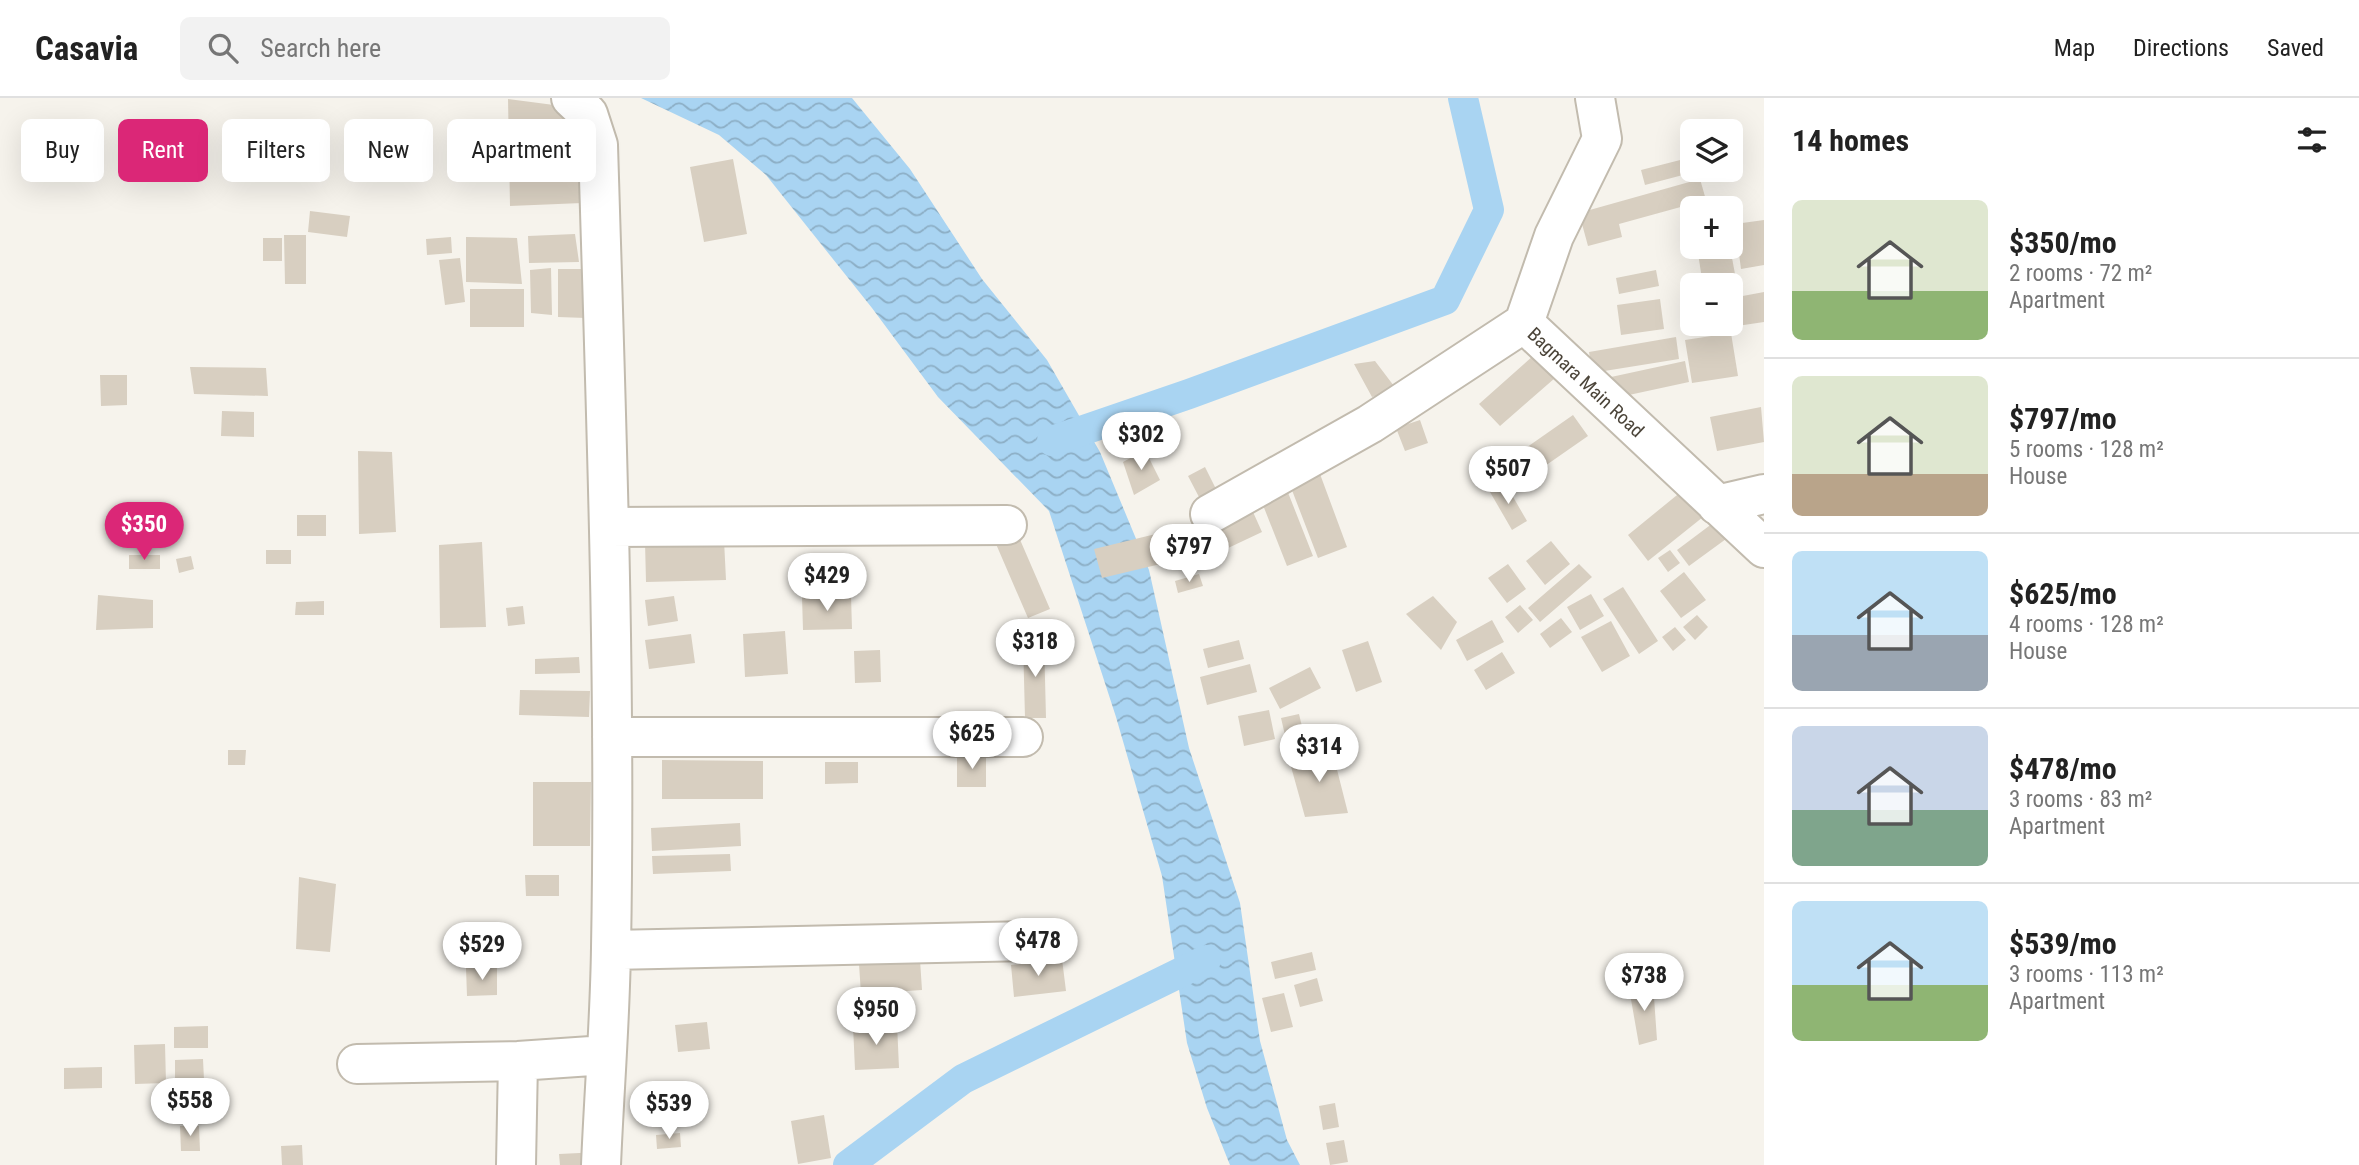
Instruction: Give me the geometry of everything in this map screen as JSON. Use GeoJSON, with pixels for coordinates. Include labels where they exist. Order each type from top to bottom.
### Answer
{"type":"FeatureCollection","features":[{"type":"Feature","properties":{"kind":"street"},"geometry":{"type":"LineString","coordinates":[[571,98],[588,114],[598,145],[609,527],[611,950],[601,1165]]}},
{"type":"Feature","properties":{"kind":"street","name":"Bagmara Main Road"},"geometry":{"type":"LineString","coordinates":[[1595,98],[1602,139],[1554,236],[1524,323],[1764,548]]}},
{"type":"Feature","properties":{"kind":"street"},"geometry":{"type":"LineString","coordinates":[[1210,514],[1370,424],[1524,323]]}},
{"type":"Feature","properties":{"kind":"street"},"geometry":{"type":"LineString","coordinates":[[1717,505],[1764,494]]}},
{"type":"Feature","properties":{"kind":"street"},"geometry":{"type":"LineString","coordinates":[[609,527],[1007,525]]}},
{"type":"Feature","properties":{"kind":"street"},"geometry":{"type":"LineString","coordinates":[[612,737],[1023,737]]}},
{"type":"Feature","properties":{"kind":"street"},"geometry":{"type":"LineString","coordinates":[[611,950],[1026,941]]}},
{"type":"Feature","properties":{"kind":"street"},"geometry":{"type":"LineString","coordinates":[[357,1064],[518,1061],[606,1055]]}},
{"type":"Feature","properties":{"kind":"street"},"geometry":{"type":"LineString","coordinates":[[516,1165],[518,1061]]}},
{"type":"Feature","properties":{"kind":"water"},"geometry":{"type":"Polygon","coordinates":[[[641,98],[852,98],[910,169],[982,279],[1047,360],[1100,452],[1149,570],[1189,748],[1240,903],[1260,1041],[1287,1140],[1300,1165],[1230,1165],[1207,1108],[1187,1043],[1162,876],[1116,717],[1049,511],[938,397],[872,308],[766,175],[719,135],[641,98]]]}},
{"type":"Feature","properties":{"kind":"building"},"geometry":{"type":"Polygon","coordinates":[[[508,99],[577,108],[578,119],[508,119],[508,99]]]}},
{"type":"Feature","properties":{"kind":"building"},"geometry":{"type":"Polygon","coordinates":[[[733,159],[747,234],[704,242],[690,167],[733,159]]]}},
{"type":"Feature","properties":{"kind":"building"},"geometry":{"type":"Polygon","coordinates":[[[1680,160],[1680,176],[1645,185],[1641,170],[1680,160]]]}},
{"type":"Feature","properties":{"kind":"building"},"geometry":{"type":"Polygon","coordinates":[[[510,182],[581,182],[582,203],[510,206],[510,182]]]}},
{"type":"Feature","properties":{"kind":"building"},"geometry":{"type":"Polygon","coordinates":[[[1689,182],[1701,182],[1705,196],[1680,196],[1680,207],[1619,224],[1622,237],[1588,246],[1579,213],[1689,182]]]}},
{"type":"Feature","properties":{"kind":"building"},"geometry":{"type":"Polygon","coordinates":[[[310,211],[350,216],[347,237],[308,232],[310,211]]]}},
{"type":"Feature","properties":{"kind":"building"},"geometry":{"type":"Polygon","coordinates":[[[1764,220],[1764,265],[1741,269],[1743,223],[1764,220]]]}},
{"type":"Feature","properties":{"kind":"building"},"geometry":{"type":"Polygon","coordinates":[[[575,234],[579,262],[529,263],[528,236],[575,234]]]}},
{"type":"Feature","properties":{"kind":"building"},"geometry":{"type":"Polygon","coordinates":[[[284,235],[306,235],[306,284],[285,284],[284,235]]]}},
{"type":"Feature","properties":{"kind":"building"},"geometry":{"type":"Polygon","coordinates":[[[451,237],[452,253],[427,255],[426,239],[451,237]]]}},
{"type":"Feature","properties":{"kind":"building"},"geometry":{"type":"Polygon","coordinates":[[[466,237],[517,238],[522,284],[466,282],[466,237]]]}},
{"type":"Feature","properties":{"kind":"building"},"geometry":{"type":"Polygon","coordinates":[[[263,238],[282,238],[282,261],[263,261],[263,238]]]}},
{"type":"Feature","properties":{"kind":"building"},"geometry":{"type":"Polygon","coordinates":[[[460,258],[465,302],[445,305],[439,260],[460,258]]]}},
{"type":"Feature","properties":{"kind":"building"},"geometry":{"type":"Polygon","coordinates":[[[1699,259],[1732,259],[1735,273],[1701,273],[1699,259]]]}},
{"type":"Feature","properties":{"kind":"building"},"geometry":{"type":"Polygon","coordinates":[[[551,268],[552,315],[531,313],[530,270],[551,268]]]}},
{"type":"Feature","properties":{"kind":"building"},"geometry":{"type":"Polygon","coordinates":[[[558,269],[586,269],[586,318],[558,317],[558,269]]]}},
{"type":"Feature","properties":{"kind":"building"},"geometry":{"type":"Polygon","coordinates":[[[1656,270],[1659,286],[1619,294],[1616,278],[1656,270]]]}},
{"type":"Feature","properties":{"kind":"building"},"geometry":{"type":"Polygon","coordinates":[[[470,289],[524,289],[524,327],[470,327],[470,289]]]}},
{"type":"Feature","properties":{"kind":"building"},"geometry":{"type":"Polygon","coordinates":[[[1764,292],[1764,322],[1743,325],[1743,296],[1764,292]]]}},
{"type":"Feature","properties":{"kind":"building"},"geometry":{"type":"Polygon","coordinates":[[[1660,299],[1664,329],[1621,335],[1617,305],[1660,299]]]}},
{"type":"Feature","properties":{"kind":"building"},"geometry":{"type":"Polygon","coordinates":[[[1731,336],[1738,376],[1692,383],[1685,340],[1731,336]]]}},
{"type":"Feature","properties":{"kind":"building"},"geometry":{"type":"Polygon","coordinates":[[[1676,337],[1679,359],[1592,373],[1589,352],[1676,337]]]}},
{"type":"Feature","properties":{"kind":"building"},"geometry":{"type":"Polygon","coordinates":[[[1534,355],[1555,378],[1500,426],[1479,404],[1534,355]]]}},
{"type":"Feature","properties":{"kind":"building"},"geometry":{"type":"Polygon","coordinates":[[[1375,361],[1397,390],[1372,397],[1354,364],[1375,361]]]}},
{"type":"Feature","properties":{"kind":"building"},"geometry":{"type":"Polygon","coordinates":[[[1685,361],[1689,382],[1615,398],[1611,377],[1685,361]]]}},
{"type":"Feature","properties":{"kind":"building"},"geometry":{"type":"Polygon","coordinates":[[[190,367],[266,368],[268,396],[194,394],[190,367]]]}},
{"type":"Feature","properties":{"kind":"building"},"geometry":{"type":"Polygon","coordinates":[[[100,375],[127,375],[127,405],[101,406],[100,375]]]}},
{"type":"Feature","properties":{"kind":"building"},"geometry":{"type":"Polygon","coordinates":[[[1761,407],[1764,442],[1717,451],[1710,417],[1761,407]]]}},
{"type":"Feature","properties":{"kind":"building"},"geometry":{"type":"Polygon","coordinates":[[[222,411],[254,412],[254,437],[221,436],[222,411]]]}},
{"type":"Feature","properties":{"kind":"building"},"geometry":{"type":"Polygon","coordinates":[[[1573,415],[1588,436],[1532,475],[1517,454],[1573,415]]]}},
{"type":"Feature","properties":{"kind":"building"},"geometry":{"type":"Polygon","coordinates":[[[1420,420],[1428,443],[1405,451],[1396,428],[1420,420]]]}},
{"type":"Feature","properties":{"kind":"building"},"geometry":{"type":"Polygon","coordinates":[[[1145,450],[1160,480],[1134,495],[1123,462],[1145,450]]]}},
{"type":"Feature","properties":{"kind":"building"},"geometry":{"type":"Polygon","coordinates":[[[358,451],[392,452],[396,532],[359,534],[358,451]]]}},
{"type":"Feature","properties":{"kind":"building"},"geometry":{"type":"Polygon","coordinates":[[[1205,467],[1216,489],[1199,497],[1188,476],[1205,467]]]}},
{"type":"Feature","properties":{"kind":"building"},"geometry":{"type":"Polygon","coordinates":[[[1320,474],[1347,547],[1318,558],[1290,485],[1320,474]]]}},
{"type":"Feature","properties":{"kind":"building"},"geometry":{"type":"Polygon","coordinates":[[[1505,483],[1527,521],[1512,530],[1490,492],[1505,483]]]}},
{"type":"Feature","properties":{"kind":"building"},"geometry":{"type":"Polygon","coordinates":[[[1287,490],[1313,556],[1287,566],[1261,500],[1287,490]]]}},
{"type":"Feature","properties":{"kind":"building"},"geometry":{"type":"Polygon","coordinates":[[[1682,491],[1703,517],[1648,561],[1628,535],[1682,491]]]}},
{"type":"Feature","properties":{"kind":"building"},"geometry":{"type":"Polygon","coordinates":[[[1253,512],[1262,532],[1226,549],[1216,529],[1253,512]]]}},
{"type":"Feature","properties":{"kind":"building"},"geometry":{"type":"Polygon","coordinates":[[[297,515],[326,515],[326,536],[297,536],[297,515]]]}},
{"type":"Feature","properties":{"kind":"building"},"geometry":{"type":"Polygon","coordinates":[[[1713,523],[1726,539],[1689,566],[1677,550],[1713,523]]]}},
{"type":"Feature","properties":{"kind":"building"},"geometry":{"type":"Polygon","coordinates":[[[1164,532],[1173,561],[1102,578],[1094,549],[1164,532]]]}},
{"type":"Feature","properties":{"kind":"building"},"geometry":{"type":"Polygon","coordinates":[[[1018,535],[1050,609],[1028,618],[996,544],[1018,535]]]}},
{"type":"Feature","properties":{"kind":"building"},"geometry":{"type":"Polygon","coordinates":[[[724,540],[726,580],[646,582],[645,542],[724,540]]]}},
{"type":"Feature","properties":{"kind":"building"},"geometry":{"type":"Polygon","coordinates":[[[1551,541],[1570,564],[1545,585],[1526,561],[1551,541]]]}},
{"type":"Feature","properties":{"kind":"building"},"geometry":{"type":"Polygon","coordinates":[[[482,542],[486,627],[440,628],[439,545],[482,542]]]}},
{"type":"Feature","properties":{"kind":"building"},"geometry":{"type":"Polygon","coordinates":[[[266,550],[291,550],[291,564],[266,564],[266,550]]]}},
{"type":"Feature","properties":{"kind":"building"},"geometry":{"type":"Polygon","coordinates":[[[1670,550],[1680,563],[1668,572],[1658,558],[1670,550]]]}},
{"type":"Feature","properties":{"kind":"building"},"geometry":{"type":"Polygon","coordinates":[[[129,555],[160,555],[160,569],[129,569],[129,555]]]}},
{"type":"Feature","properties":{"kind":"building"},"geometry":{"type":"Polygon","coordinates":[[[191,556],[194,569],[179,573],[176,559],[191,556]]]}},
{"type":"Feature","properties":{"kind":"building"},"geometry":{"type":"Polygon","coordinates":[[[1508,564],[1526,589],[1507,603],[1488,578],[1508,564]]]}},
{"type":"Feature","properties":{"kind":"building"},"geometry":{"type":"Polygon","coordinates":[[[1579,564],[1592,577],[1540,622],[1528,608],[1579,564]]]}},
{"type":"Feature","properties":{"kind":"building"},"geometry":{"type":"Polygon","coordinates":[[[1684,572],[1706,600],[1681,618],[1660,591],[1684,572]]]}},
{"type":"Feature","properties":{"kind":"building"},"geometry":{"type":"Polygon","coordinates":[[[1199,574],[1203,586],[1178,593],[1175,581],[1199,574]]]}},
{"type":"Feature","properties":{"kind":"building"},"geometry":{"type":"Polygon","coordinates":[[[1623,587],[1658,641],[1639,654],[1603,599],[1623,587]]]}},
{"type":"Feature","properties":{"kind":"building"},"geometry":{"type":"Polygon","coordinates":[[[1591,594],[1604,616],[1580,630],[1567,607],[1591,594]]]}},
{"type":"Feature","properties":{"kind":"building"},"geometry":{"type":"Polygon","coordinates":[[[98,595],[153,600],[153,628],[96,630],[98,595]]]}},
{"type":"Feature","properties":{"kind":"building"},"geometry":{"type":"Polygon","coordinates":[[[851,595],[852,629],[803,630],[802,597],[851,595]]]}},
{"type":"Feature","properties":{"kind":"building"},"geometry":{"type":"Polygon","coordinates":[[[674,596],[678,621],[648,626],[645,600],[674,596]]]}},
{"type":"Feature","properties":{"kind":"building"},"geometry":{"type":"Polygon","coordinates":[[[1433,596],[1457,622],[1441,650],[1406,614],[1433,596]]]}},
{"type":"Feature","properties":{"kind":"building"},"geometry":{"type":"Polygon","coordinates":[[[324,601],[324,615],[295,615],[296,602],[324,601]]]}},
{"type":"Feature","properties":{"kind":"building"},"geometry":{"type":"Polygon","coordinates":[[[1520,605],[1533,620],[1518,633],[1505,617],[1520,605]]]}},
{"type":"Feature","properties":{"kind":"building"},"geometry":{"type":"Polygon","coordinates":[[[523,606],[525,624],[508,626],[506,608],[523,606]]]}},
{"type":"Feature","properties":{"kind":"building"},"geometry":{"type":"Polygon","coordinates":[[[1697,615],[1708,627],[1695,640],[1683,627],[1697,615]]]}},
{"type":"Feature","properties":{"kind":"building"},"geometry":{"type":"Polygon","coordinates":[[[1561,618],[1572,632],[1550,648],[1540,634],[1561,618]]]}},
{"type":"Feature","properties":{"kind":"building"},"geometry":{"type":"Polygon","coordinates":[[[1492,620],[1504,642],[1467,661],[1456,640],[1492,620]]]}},
{"type":"Feature","properties":{"kind":"building"},"geometry":{"type":"Polygon","coordinates":[[[1611,621],[1630,656],[1602,672],[1581,637],[1611,621]]]}},
{"type":"Feature","properties":{"kind":"building"},"geometry":{"type":"Polygon","coordinates":[[[1675,627],[1686,640],[1673,651],[1662,637],[1675,627]]]}},
{"type":"Feature","properties":{"kind":"building"},"geometry":{"type":"Polygon","coordinates":[[[785,631],[788,674],[745,677],[743,634],[785,631]]]}},
{"type":"Feature","properties":{"kind":"building"},"geometry":{"type":"Polygon","coordinates":[[[691,634],[695,663],[649,669],[645,640],[691,634]]]}},
{"type":"Feature","properties":{"kind":"building"},"geometry":{"type":"Polygon","coordinates":[[[1044,639],[1046,718],[1025,718],[1023,640],[1044,639]]]}},
{"type":"Feature","properties":{"kind":"building"},"geometry":{"type":"Polygon","coordinates":[[[1239,640],[1244,659],[1208,668],[1203,649],[1239,640]]]}},
{"type":"Feature","properties":{"kind":"building"},"geometry":{"type":"Polygon","coordinates":[[[1368,641],[1382,682],[1356,692],[1342,650],[1368,641]]]}},
{"type":"Feature","properties":{"kind":"building"},"geometry":{"type":"Polygon","coordinates":[[[880,650],[881,682],[855,683],[854,651],[880,650]]]}},
{"type":"Feature","properties":{"kind":"building"},"geometry":{"type":"Polygon","coordinates":[[[1502,652],[1515,673],[1486,690],[1474,670],[1502,652]]]}},
{"type":"Feature","properties":{"kind":"building"},"geometry":{"type":"Polygon","coordinates":[[[579,657],[580,673],[535,674],[535,659],[579,657]]]}},
{"type":"Feature","properties":{"kind":"building"},"geometry":{"type":"Polygon","coordinates":[[[1250,664],[1257,692],[1207,705],[1200,677],[1250,664]]]}},
{"type":"Feature","properties":{"kind":"building"},"geometry":{"type":"Polygon","coordinates":[[[1310,667],[1321,688],[1280,709],[1269,688],[1310,667]]]}},
{"type":"Feature","properties":{"kind":"building"},"geometry":{"type":"Polygon","coordinates":[[[520,690],[590,691],[589,717],[519,715],[520,690]]]}},
{"type":"Feature","properties":{"kind":"building"},"geometry":{"type":"Polygon","coordinates":[[[1269,710],[1275,739],[1244,746],[1238,716],[1269,710]]]}},
{"type":"Feature","properties":{"kind":"building"},"geometry":{"type":"Polygon","coordinates":[[[1299,714],[1306,743],[1288,748],[1281,718],[1299,714]]]}},
{"type":"Feature","properties":{"kind":"building"},"geometry":{"type":"Polygon","coordinates":[[[1331,746],[1348,813],[1305,817],[1290,763],[1331,746]]]}},
{"type":"Feature","properties":{"kind":"building"},"geometry":{"type":"Polygon","coordinates":[[[228,750],[246,750],[245,765],[228,765],[228,750]]]}},
{"type":"Feature","properties":{"kind":"building"},"geometry":{"type":"Polygon","coordinates":[[[957,755],[986,755],[986,787],[957,787],[957,755]]]}},
{"type":"Feature","properties":{"kind":"building"},"geometry":{"type":"Polygon","coordinates":[[[662,760],[763,761],[763,799],[662,799],[662,760]]]}},
{"type":"Feature","properties":{"kind":"building"},"geometry":{"type":"Polygon","coordinates":[[[825,762],[858,762],[858,783],[825,784],[825,762]]]}},
{"type":"Feature","properties":{"kind":"building"},"geometry":{"type":"Polygon","coordinates":[[[533,782],[591,782],[590,846],[533,846],[533,782]]]}},
{"type":"Feature","properties":{"kind":"building"},"geometry":{"type":"Polygon","coordinates":[[[740,823],[741,846],[652,851],[651,828],[740,823]]]}},
{"type":"Feature","properties":{"kind":"building"},"geometry":{"type":"Polygon","coordinates":[[[730,854],[731,871],[653,874],[652,856],[730,854]]]}},
{"type":"Feature","properties":{"kind":"building"},"geometry":{"type":"Polygon","coordinates":[[[525,875],[559,875],[559,896],[526,896],[525,875]]]}},
{"type":"Feature","properties":{"kind":"building"},"geometry":{"type":"Polygon","coordinates":[[[299,877],[336,884],[330,952],[296,949],[299,877]]]}},
{"type":"Feature","properties":{"kind":"building"},"geometry":{"type":"Polygon","coordinates":[[[1312,952],[1316,970],[1275,979],[1271,962],[1312,952]]]}},
{"type":"Feature","properties":{"kind":"building"},"geometry":{"type":"Polygon","coordinates":[[[1062,959],[1066,991],[1014,997],[1011,965],[1062,959]]]}},
{"type":"Feature","properties":{"kind":"building"},"geometry":{"type":"Polygon","coordinates":[[[920,960],[922,990],[861,994],[859,964],[920,960]]]}},
{"type":"Feature","properties":{"kind":"building"},"geometry":{"type":"Polygon","coordinates":[[[466,968],[497,968],[497,995],[467,996],[466,968]]]}},
{"type":"Feature","properties":{"kind":"building"},"geometry":{"type":"Polygon","coordinates":[[[1317,978],[1323,1001],[1300,1007],[1294,985],[1317,978]]]}},
{"type":"Feature","properties":{"kind":"building"},"geometry":{"type":"Polygon","coordinates":[[[1653,983],[1657,1040],[1639,1045],[1629,988],[1653,983]]]}},
{"type":"Feature","properties":{"kind":"building"},"geometry":{"type":"Polygon","coordinates":[[[1284,993],[1293,1027],[1271,1032],[1262,998],[1284,993]]]}},
{"type":"Feature","properties":{"kind":"building"},"geometry":{"type":"Polygon","coordinates":[[[707,1022],[710,1049],[678,1052],[675,1025],[707,1022]]]}},
{"type":"Feature","properties":{"kind":"building"},"geometry":{"type":"Polygon","coordinates":[[[897,1023],[899,1068],[855,1070],[853,1025],[897,1023]]]}},
{"type":"Feature","properties":{"kind":"building"},"geometry":{"type":"Polygon","coordinates":[[[208,1026],[208,1048],[174,1048],[174,1027],[208,1026]]]}},
{"type":"Feature","properties":{"kind":"building"},"geometry":{"type":"Polygon","coordinates":[[[165,1044],[166,1083],[135,1084],[134,1045],[165,1044]]]}},
{"type":"Feature","properties":{"kind":"building"},"geometry":{"type":"Polygon","coordinates":[[[203,1059],[204,1080],[175,1080],[175,1060],[203,1059]]]}},
{"type":"Feature","properties":{"kind":"building"},"geometry":{"type":"Polygon","coordinates":[[[102,1067],[102,1088],[64,1089],[64,1068],[102,1067]]]}},
{"type":"Feature","properties":{"kind":"building"},"geometry":{"type":"Polygon","coordinates":[[[186,1090],[204,1090],[204,1108],[186,1109],[186,1090]]]}},
{"type":"Feature","properties":{"kind":"building"},"geometry":{"type":"Polygon","coordinates":[[[1335,1103],[1339,1127],[1323,1130],[1319,1106],[1335,1103]]]}},
{"type":"Feature","properties":{"kind":"building"},"geometry":{"type":"Polygon","coordinates":[[[824,1115],[831,1158],[798,1164],[791,1121],[824,1115]]]}},
{"type":"Feature","properties":{"kind":"building"},"geometry":{"type":"Polygon","coordinates":[[[180,1126],[199,1126],[200,1151],[181,1151],[180,1126]]]}},
{"type":"Feature","properties":{"kind":"building"},"geometry":{"type":"Polygon","coordinates":[[[680,1133],[681,1147],[657,1149],[656,1135],[680,1133]]]}},
{"type":"Feature","properties":{"kind":"building"},"geometry":{"type":"Polygon","coordinates":[[[1344,1140],[1348,1162],[1330,1165],[1326,1143],[1344,1140]]]}},
{"type":"Feature","properties":{"kind":"building"},"geometry":{"type":"Polygon","coordinates":[[[302,1145],[303,1165],[282,1165],[281,1146],[302,1145]]]}},
{"type":"Feature","properties":{"kind":"building"},"geometry":{"type":"Polygon","coordinates":[[[600,1152],[601,1165],[560,1165],[559,1154],[600,1152]]]}},
{"type":"Feature","properties":{"kind":"waterway"},"geometry":{"type":"LineString","coordinates":[[1052,441],[1445,300],[1489,210],[1463,98]]}},
{"type":"Feature","properties":{"kind":"waterway"},"geometry":{"type":"LineString","coordinates":[[848,1165],[963,1079],[1206,960]]}}]}
